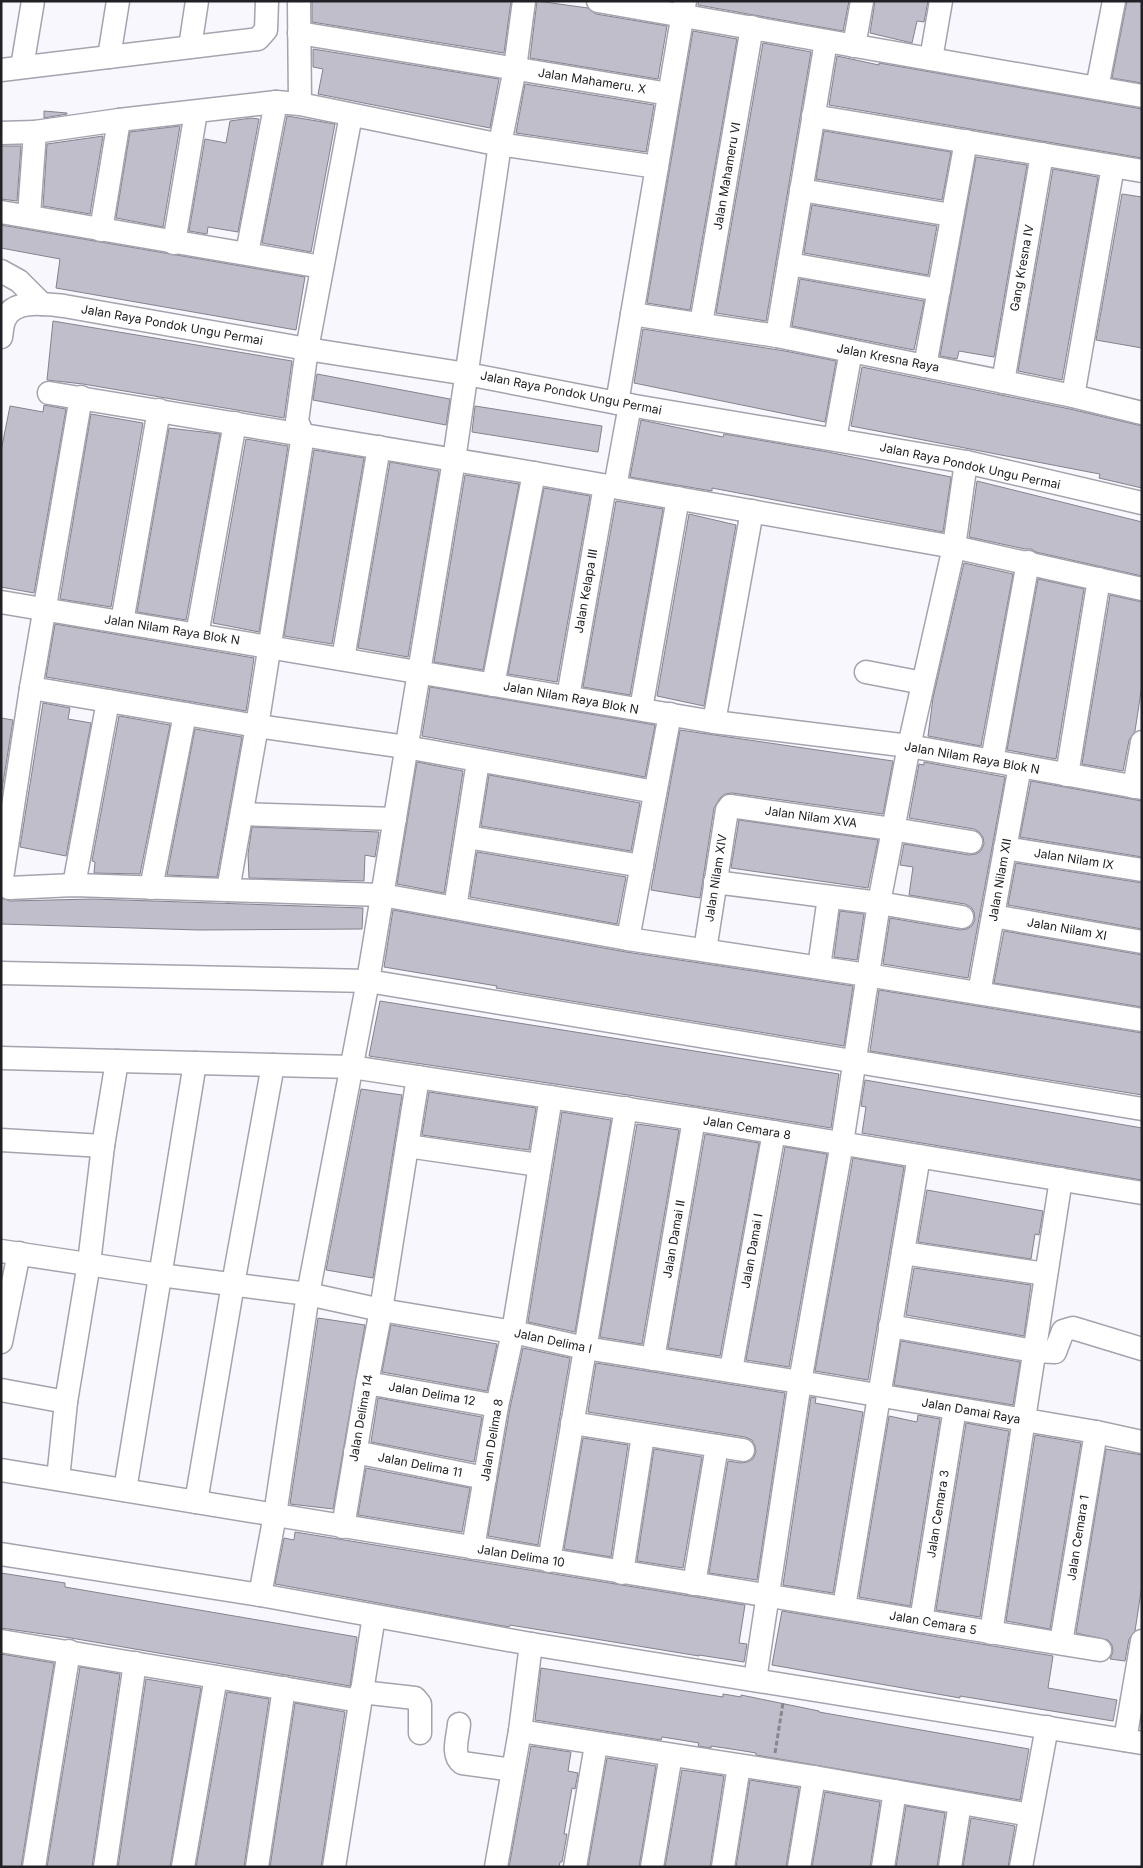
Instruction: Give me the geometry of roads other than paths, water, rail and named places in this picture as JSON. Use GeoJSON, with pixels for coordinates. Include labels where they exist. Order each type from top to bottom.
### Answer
{"type":"FeatureCollection","features":[{"type":"Feature","properties":{"kind":"street"},"geometry":{"type":"LineString","coordinates":[[33,1],[12,69],[258,39],[266,30],[267,1]]}},
{"type":"Feature","properties":{"kind":"street"},"geometry":{"type":"LineString","coordinates":[[109,57],[118,1]]}},
{"type":"Feature","properties":{"kind":"street"},"geometry":{"type":"LineString","coordinates":[[190,47],[197,1]]}},
{"type":"Feature","properties":{"kind":"street"},"geometry":{"type":"LineString","coordinates":[[299,1],[300,104]]}},
{"type":"Feature","properties":{"kind":"street"},"geometry":{"type":"LineString","coordinates":[[260,1595],[275,1515],[308,1294],[368,981],[395,819],[454,460],[500,144],[524,1]]}},
{"type":"Feature","properties":{"kind":"street"},"geometry":{"type":"LineString","coordinates":[[854,46],[862,1]]}},
{"type":"Feature","properties":{"kind":"street"},"geometry":{"type":"LineString","coordinates":[[931,60],[941,1]]}},
{"type":"Feature","properties":{"kind":"street"},"geometry":{"type":"LineString","coordinates":[[1097,88],[1114,1]]}},
{"type":"Feature","properties":{"kind":"street"},"geometry":{"type":"LineString","coordinates":[[602,2],[684,8],[752,27],[1142,96]]}},
{"type":"Feature","properties":{"kind":"street","name":"Jalan Kelapa III"},"geometry":{"type":"LineString","coordinates":[[568,697],[610,487],[624,404],[632,314],[684,8]]}},
{"type":"Feature","properties":{"kind":"street","name":"Jalan Mahameru VI"},"geometry":{"type":"LineString","coordinates":[[701,324],[752,27]]}},
{"type":"Feature","properties":{"kind":"street","name":"Jalan Mahameru. X"},"geometry":{"type":"LineString","coordinates":[[299,33],[669,94]]}},
{"type":"Feature","properties":{"kind":"street"},"geometry":{"type":"LineString","coordinates":[[777,336],[826,41]]}},
{"type":"Feature","properties":{"kind":"street"},"geometry":{"type":"LineString","coordinates":[[247,253],[276,102]]}},
{"type":"Feature","properties":{"kind":"street"},"geometry":{"type":"LineString","coordinates":[[1,132],[35,132],[276,102],[300,104],[500,144],[657,166]]}},
{"type":"Feature","properties":{"kind":"street"},"geometry":{"type":"LineString","coordinates":[[174,243],[196,112]]}},
{"type":"Feature","properties":{"kind":"street"},"geometry":{"type":"LineString","coordinates":[[228,890],[257,726],[303,435],[297,421],[307,349],[351,115]]}},
{"type":"Feature","properties":{"kind":"street"},"geometry":{"type":"LineString","coordinates":[[813,116],[1142,171]]}},
{"type":"Feature","properties":{"kind":"street"},"geometry":{"type":"LineString","coordinates":[[101,230],[120,120]]}},
{"type":"Feature","properties":{"kind":"street"},"geometry":{"type":"LineString","coordinates":[[29,216],[35,132]]}},
{"type":"Feature","properties":{"kind":"street"},"geometry":{"type":"LineString","coordinates":[[925,366],[966,141]]}},
{"type":"Feature","properties":{"kind":"street","name":"Gang Kresna IV"},"geometry":{"type":"LineString","coordinates":[[1003,382],[1042,154]]}},
{"type":"Feature","properties":{"kind":"street"},"geometry":{"type":"LineString","coordinates":[[1073,396],[1113,166]]}},
{"type":"Feature","properties":{"kind":"street"},"geometry":{"type":"LineString","coordinates":[[801,190],[951,216]]}},
{"type":"Feature","properties":{"kind":"street"},"geometry":{"type":"LineString","coordinates":[[1,212],[322,267]]}},
{"type":"Feature","properties":{"kind":"street"},"geometry":{"type":"LineString","coordinates":[[789,264],[939,290]]}},
{"type":"Feature","properties":{"kind":"street"},"geometry":{"type":"LineString","coordinates":[[1,271],[19,281],[42,304]]}},
{"type":"Feature","properties":{"kind":"street","name":"Jalan Raya Pondok Ungu Permai"},"geometry":{"type":"LineString","coordinates":[[2,325],[11,311],[22,306],[42,304],[467,374],[624,404],[966,462],[1142,503]]}},
{"type":"Feature","properties":{"kind":"street","name":"Jalan Kresna Raya"},"geometry":{"type":"LineString","coordinates":[[632,314],[777,336],[1073,396],[1142,413]]}},
{"type":"Feature","properties":{"kind":"street"},"geometry":{"type":"LineString","coordinates":[[834,439],[851,351]]}},
{"type":"Feature","properties":{"kind":"street"},"geometry":{"type":"LineString","coordinates":[[49,392],[534,473],[954,547],[1142,589]]}},
{"type":"Feature","properties":{"kind":"street"},"geometry":{"type":"LineString","coordinates":[[81,397],[31,688],[2,880],[9,888],[74,885],[382,895],[628,939],[867,974],[1142,1020]]}},
{"type":"Feature","properties":{"kind":"street"},"geometry":{"type":"LineString","coordinates":[[122,622],[159,410]]}},
{"type":"Feature","properties":{"kind":"street"},"geometry":{"type":"LineString","coordinates":[[197,635],[235,423]]}},
{"type":"Feature","properties":{"kind":"street"},"geometry":{"type":"LineString","coordinates":[[342,659],[379,447]]}},
{"type":"Feature","properties":{"kind":"street"},"geometry":{"type":"LineString","coordinates":[[755,1680],[800,1382],[842,1143],[879,903],[909,746],[954,547],[966,462]]}},
{"type":"Feature","properties":{"kind":"street"},"geometry":{"type":"LineString","coordinates":[[493,685],[534,473]]}},
{"type":"Feature","properties":{"kind":"street"},"geometry":{"type":"LineString","coordinates":[[641,710],[678,498]]}},
{"type":"Feature","properties":{"kind":"street"},"geometry":{"type":"LineString","coordinates":[[714,722],[752,511]]}},
{"type":"Feature","properties":{"kind":"street"},"geometry":{"type":"LineString","coordinates":[[992,761],[1028,562]]}},
{"type":"Feature","properties":{"kind":"street"},"geometry":{"type":"LineString","coordinates":[[1067,774],[1098,579]]}},
{"type":"Feature","properties":{"kind":"street","name":"Jalan Nilam Raya Blok N"},"geometry":{"type":"LineString","coordinates":[[1,602],[714,722],[909,746],[1138,787]]}},
{"type":"Feature","properties":{"kind":"street"},"geometry":{"type":"LineString","coordinates":[[866,672],[923,683]]}},
{"type":"Feature","properties":{"kind":"street"},"geometry":{"type":"LineString","coordinates":[[31,688],[257,726],[406,747],[656,792]]}},
{"type":"Feature","properties":{"kind":"street"},"geometry":{"type":"LineString","coordinates":[[74,885],[108,701]]}},
{"type":"Feature","properties":{"kind":"street"},"geometry":{"type":"LineString","coordinates":[[152,888],[185,714]]}},
{"type":"Feature","properties":{"kind":"street"},"geometry":{"type":"LineString","coordinates":[[628,939],[670,714]]}},
{"type":"Feature","properties":{"kind":"street"},"geometry":{"type":"LineString","coordinates":[[1138,787],[1142,742]]}},
{"type":"Feature","properties":{"kind":"street"},"geometry":{"type":"LineString","coordinates":[[455,908],[478,761]]}},
{"type":"Feature","properties":{"kind":"street","name":"Jalan Nilam XII"},"geometry":{"type":"LineString","coordinates":[[979,993],[1020,766]]}},
{"type":"Feature","properties":{"kind":"street","name":"Jalan Nilam XVA"},"geometry":{"type":"LineString","coordinates":[[730,806],[971,842]]}},
{"type":"Feature","properties":{"kind":"street","name":"Jalan Nilam XIV"},"geometry":{"type":"LineString","coordinates":[[705,950],[727,810],[730,806]]}},
{"type":"Feature","properties":{"kind":"street"},"geometry":{"type":"LineString","coordinates":[[242,814],[395,819]]}},
{"type":"Feature","properties":{"kind":"street"},"geometry":{"type":"LineString","coordinates":[[467,837],[642,866]]}},
{"type":"Feature","properties":{"kind":"street","name":"Jalan Nilam IX"},"geometry":{"type":"LineString","coordinates":[[1006,848],[1142,870]]}},
{"type":"Feature","properties":{"kind":"street"},"geometry":{"type":"LineString","coordinates":[[715,882],[879,903],[962,917]]}},
{"type":"Feature","properties":{"kind":"street"},"geometry":{"type":"LineString","coordinates":[[819,967],[829,897]]}},
{"type":"Feature","properties":{"kind":"street","name":"Jalan Nilam XI"},"geometry":{"type":"LineString","coordinates":[[993,916],[1142,942]]}},
{"type":"Feature","properties":{"kind":"street"},"geometry":{"type":"LineString","coordinates":[[1,973],[368,981],[1142,1109]]}},
{"type":"Feature","properties":{"kind":"street","name":"Jalan Cemara 8"},"geometry":{"type":"LineString","coordinates":[[1,1058],[352,1067],[694,1118],[1142,1193]]}},
{"type":"Feature","properties":{"kind":"street"},"geometry":{"type":"LineString","coordinates":[[58,1479],[66,1402],[89,1263],[103,1146],[117,1061]]}},
{"type":"Feature","properties":{"kind":"street"},"geometry":{"type":"LineString","coordinates":[[125,1490],[195,1063]]}},
{"type":"Feature","properties":{"kind":"street"},"geometry":{"type":"LineString","coordinates":[[196,1502],[273,1065]]}},
{"type":"Feature","properties":{"kind":"street","name":"Jalan Delima 14"},"geometry":{"type":"LineString","coordinates":[[343,1527],[381,1310],[418,1077]]}},
{"type":"Feature","properties":{"kind":"street","name":"Jalan Delima 8"},"geometry":{"type":"LineString","coordinates":[[473,1548],[497,1406],[514,1332],[551,1097]]}},
{"type":"Feature","properties":{"kind":"street"},"geometry":{"type":"LineString","coordinates":[[549,1561],[626,1108]]}},
{"type":"Feature","properties":{"kind":"street","name":"Jalan Damai II"},"geometry":{"type":"LineString","coordinates":[[653,1359],[694,1118]]}},
{"type":"Feature","properties":{"kind":"street","name":"Jalan Damai I"},"geometry":{"type":"LineString","coordinates":[[731,1370],[774,1132]]}},
{"type":"Feature","properties":{"kind":"street"},"geometry":{"type":"LineString","coordinates":[[1,1140],[103,1146]]}},
{"type":"Feature","properties":{"kind":"street"},"geometry":{"type":"LineString","coordinates":[[407,1146],[539,1165]]}},
{"type":"Feature","properties":{"kind":"street"},"geometry":{"type":"LineString","coordinates":[[844,1607],[878,1395],[920,1156]]}},
{"type":"Feature","properties":{"kind":"street"},"geometry":{"type":"LineString","coordinates":[[991,1633],[1061,1179]]}},
{"type":"Feature","properties":{"kind":"street"},"geometry":{"type":"LineString","coordinates":[[1,1342],[10,1252]]}},
{"type":"Feature","properties":{"kind":"street","name":"Jalan Delima I"},"geometry":{"type":"LineString","coordinates":[[10,1252],[160,1275],[308,1294],[381,1310],[514,1332],[585,1348],[800,1382]]}},
{"type":"Feature","properties":{"kind":"street"},"geometry":{"type":"LineString","coordinates":[[903,1253],[1046,1274]]}},
{"type":"Feature","properties":{"kind":"street"},"geometry":{"type":"LineString","coordinates":[[890,1326],[1034,1351],[1055,1352],[1063,1331],[1073,1328],[1142,1349]]}},
{"type":"Feature","properties":{"kind":"street","name":"Jalan Delima 12"},"geometry":{"type":"LineString","coordinates":[[367,1382],[497,1406]]}},
{"type":"Feature","properties":{"kind":"street","name":"Jalan Damai Raya"},"geometry":{"type":"LineString","coordinates":[[800,1382],[1096,1432],[1142,1442]]}},
{"type":"Feature","properties":{"kind":"street"},"geometry":{"type":"LineString","coordinates":[[1,1390],[66,1402]]}},
{"type":"Feature","properties":{"kind":"street","name":"Jalan Cemara 3"},"geometry":{"type":"LineString","coordinates":[[920,1620],[956,1408]]}},
{"type":"Feature","properties":{"kind":"street"},"geometry":{"type":"LineString","coordinates":[[572,1423],[743,1450]]}},
{"type":"Feature","properties":{"kind":"street","name":"Jalan Cemara 1"},"geometry":{"type":"LineString","coordinates":[[1061,1643],[1096,1432]]}},
{"type":"Feature","properties":{"kind":"street"},"geometry":{"type":"LineString","coordinates":[[622,1573],[643,1435]]}},
{"type":"Feature","properties":{"kind":"street"},"geometry":{"type":"LineString","coordinates":[[694,1584],[717,1446]]}},
{"type":"Feature","properties":{"kind":"street","name":"Jalan Delima 11"},"geometry":{"type":"LineString","coordinates":[[355,1452],[484,1478]]}},
{"type":"Feature","properties":{"kind":"street","name":"Jalan Delima 10"},"geometry":{"type":"LineString","coordinates":[[1,1470],[622,1573],[767,1594]]}},
{"type":"Feature","properties":{"kind":"street"},"geometry":{"type":"LineString","coordinates":[[1,1554],[260,1595],[532,1644],[1134,1741],[1141,1654]]}},
{"type":"Feature","properties":{"kind":"street","name":"Jalan Cemara 5"},"geometry":{"type":"LineString","coordinates":[[767,1594],[1100,1650]]}},
{"type":"Feature","properties":{"kind":"street"},"geometry":{"type":"LineString","coordinates":[[334,1867],[374,1616]]}},
{"type":"Feature","properties":{"kind":"street"},"geometry":{"type":"LineString","coordinates":[[1,1641],[284,1688],[360,1696],[415,1698],[420,1704],[420,1733]]}},
{"type":"Feature","properties":{"kind":"street"},"geometry":{"type":"LineString","coordinates":[[496,1867],[520,1732],[532,1644]]}},
{"type":"Feature","properties":{"kind":"street"},"geometry":{"type":"LineString","coordinates":[[34,1867],[69,1651]]}},
{"type":"Feature","properties":{"kind":"street"},"geometry":{"type":"LineString","coordinates":[[105,1867],[135,1663]]}},
{"type":"Feature","properties":{"kind":"street"},"geometry":{"type":"LineString","coordinates":[[184,1867],[216,1677]]}},
{"type":"Feature","properties":{"kind":"street"},"geometry":{"type":"LineString","coordinates":[[257,1867],[284,1688]]}},
{"type":"Feature","properties":{"kind":"street"},"geometry":{"type":"LineString","coordinates":[[459,1724],[457,1759],[462,1763],[513,1770]]}},
{"type":"Feature","properties":{"kind":"street"},"geometry":{"type":"LineString","coordinates":[[1022,1867],[1047,1727]]}},
{"type":"Feature","properties":{"kind":"street"},"geometry":{"type":"LineString","coordinates":[[520,1732],[814,1777],[1030,1815]]}},
{"type":"Feature","properties":{"kind":"street"},"geometry":{"type":"LineString","coordinates":[[575,1867],[596,1744]]}},
{"type":"Feature","properties":{"kind":"street"},"geometry":{"type":"LineString","coordinates":[[652,1867],[671,1755]]}},
{"type":"Feature","properties":{"kind":"street"},"geometry":{"type":"LineString","coordinates":[[723,1867],[739,1766]]}},
{"type":"Feature","properties":{"kind":"street"},"geometry":{"type":"LineString","coordinates":[[799,1867],[814,1777]]}},
{"type":"Feature","properties":{"kind":"street"},"geometry":{"type":"LineString","coordinates":[[883,1867],[895,1791]]}},
{"type":"Feature","properties":{"kind":"street"},"geometry":{"type":"LineString","coordinates":[[950,1867],[960,1803]]}}]}
